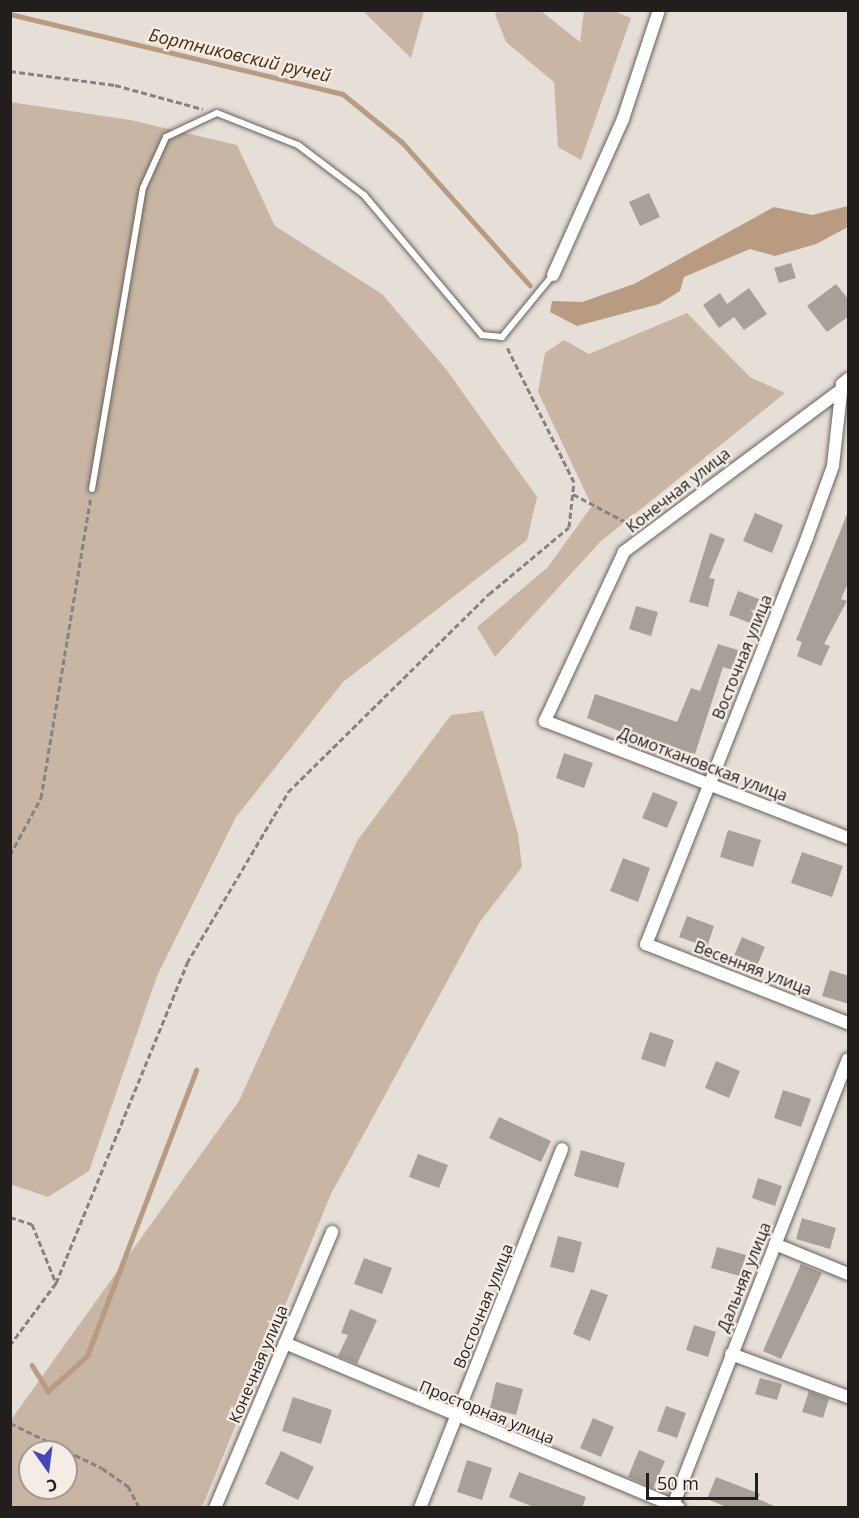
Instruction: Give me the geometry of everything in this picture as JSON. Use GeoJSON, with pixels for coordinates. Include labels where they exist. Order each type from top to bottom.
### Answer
{"type":"FeatureCollection","features":[{"type":"Feature","properties":{"kind":"street"},"geometry":{"type":"LineString","coordinates":[[553,274],[623,119],[659,10]]}},
{"type":"Feature","properties":{"kind":"street","name":"Конечная улица"},"geometry":{"type":"LineString","coordinates":[[545,721],[624,552],[846,384]]}},
{"type":"Feature","properties":{"kind":"street","name":"Восточная улица"},"geometry":{"type":"LineString","coordinates":[[646,944],[832,466],[846,384]]}},
{"type":"Feature","properties":{"kind":"street","name":"Домоткановская улица"},"geometry":{"type":"LineString","coordinates":[[545,721],[849,838]]}},
{"type":"Feature","properties":{"kind":"street","name":"Весенняя улица"},"geometry":{"type":"LineString","coordinates":[[646,944],[849,1023]]}},
{"type":"Feature","properties":{"kind":"street","name":"Дальняя улица"},"geometry":{"type":"LineString","coordinates":[[675,1507],[731,1354],[849,1059]]}},
{"type":"Feature","properties":{"kind":"street","name":"Восточная улица"},"geometry":{"type":"LineString","coordinates":[[420,1508],[562,1149]]}},
{"type":"Feature","properties":{"kind":"street","name":"Конечная улица"},"geometry":{"type":"LineString","coordinates":[[215,1508],[332,1232]]}},
{"type":"Feature","properties":{"kind":"street"},"geometry":{"type":"LineString","coordinates":[[775,1244],[849,1274]]}},
{"type":"Feature","properties":{"kind":"street","name":"Просторная улица"},"geometry":{"type":"LineString","coordinates":[[285,1343],[456,1419],[675,1507]]}},
{"type":"Feature","properties":{"kind":"street"},"geometry":{"type":"LineString","coordinates":[[731,1354],[849,1397]]}},
{"type":"Feature","properties":{"kind":"lane"},"geometry":{"type":"LineString","coordinates":[[93,489],[143,188],[166,136],[217,113],[298,145],[364,195],[482,335],[502,337],[553,274]]}},
{"type":"Feature","properties":{"kind":"path"},"geometry":{"type":"LineString","coordinates":[[10,71],[115,85],[217,113]]}},
{"type":"Feature","properties":{"kind":"path"},"geometry":{"type":"LineString","coordinates":[[10,1345],[56,1283],[186,963],[288,792],[489,594],[568,527],[574,482],[502,337]]}},
{"type":"Feature","properties":{"kind":"path"},"geometry":{"type":"LineString","coordinates":[[10,855],[41,798],[93,489]]}},
{"type":"Feature","properties":{"kind":"path"},"geometry":{"type":"LineString","coordinates":[[573,494],[613,516],[634,524]]}},
{"type":"Feature","properties":{"kind":"path"},"geometry":{"type":"LineString","coordinates":[[10,1216],[32,1224],[56,1283]]}},
{"type":"Feature","properties":{"kind":"path"},"geometry":{"type":"LineString","coordinates":[[10,1423],[102,1468],[128,1486],[139,1508]]}},
{"type":"Feature","properties":{"kind":"shaded area"},"geometry":{"type":"Polygon","coordinates":[[[363,11],[424,11],[411,58],[363,11]]]}},
{"type":"Feature","properties":{"kind":"shaded area"},"geometry":{"type":"Polygon","coordinates":[[[499,11],[541,11],[580,42],[584,11],[614,11],[631,18],[581,160],[558,147],[554,82],[506,42],[495,14],[499,11]]]}},
{"type":"Feature","properties":{"kind":"shaded area"},"geometry":{"type":"Polygon","coordinates":[[[10,102],[130,120],[237,145],[275,226],[382,294],[446,369],[537,497],[527,540],[343,682],[236,817],[157,976],[89,1171],[48,1197],[10,1184],[10,102]]]}},
{"type":"Feature","properties":{"kind":"shaded area"},"geometry":{"type":"Polygon","coordinates":[[[848,206],[848,227],[816,244],[775,256],[750,249],[684,277],[680,291],[659,304],[577,326],[550,312],[552,301],[582,302],[634,284],[774,207],[812,215],[848,206]]]}},
{"type":"Feature","properties":{"kind":"shaded area"},"geometry":{"type":"Polygon","coordinates":[[[687,313],[750,377],[785,393],[600,542],[495,657],[477,627],[547,568],[592,506],[538,392],[545,353],[564,340],[589,354],[687,313]]]}},
{"type":"Feature","properties":{"kind":"shaded area"},"geometry":{"type":"Polygon","coordinates":[[[483,711],[518,834],[522,867],[479,923],[331,1194],[202,1507],[11,1507],[11,1420],[239,1101],[357,841],[451,715],[483,711]]]}},
{"type":"Feature","properties":{"kind":"building"},"geometry":{"type":"Polygon","coordinates":[[[649,193],[660,217],[640,226],[629,202],[649,193]]]}},
{"type":"Feature","properties":{"kind":"building"},"geometry":{"type":"Polygon","coordinates":[[[791,263],[796,278],[779,283],[774,268],[791,263]]]}},
{"type":"Feature","properties":{"kind":"building"},"geometry":{"type":"Polygon","coordinates":[[[836,284],[849,300],[849,316],[827,332],[807,306],[836,284]]]}},
{"type":"Feature","properties":{"kind":"building"},"geometry":{"type":"Polygon","coordinates":[[[749,288],[767,314],[744,330],[734,317],[719,328],[703,305],[720,293],[727,304],[749,288]]]}},
{"type":"Feature","properties":{"kind":"building"},"geometry":{"type":"Polygon","coordinates":[[[848,512],[849,581],[841,599],[847,601],[824,644],[830,646],[821,666],[797,656],[802,642],[796,640],[848,512]]]}},
{"type":"Feature","properties":{"kind":"building"},"geometry":{"type":"Polygon","coordinates":[[[755,513],[783,525],[772,553],[743,541],[755,513]]]}},
{"type":"Feature","properties":{"kind":"building"},"geometry":{"type":"Polygon","coordinates":[[[710,533],[725,539],[709,578],[715,579],[708,607],[689,602],[710,533]]]}},
{"type":"Feature","properties":{"kind":"building"},"geometry":{"type":"Polygon","coordinates":[[[738,591],[759,599],[750,623],[729,615],[738,591]]]}},
{"type":"Feature","properties":{"kind":"building"},"geometry":{"type":"Polygon","coordinates":[[[636,606],[658,612],[651,636],[629,629],[636,606]]]}},
{"type":"Feature","properties":{"kind":"building"},"geometry":{"type":"Polygon","coordinates":[[[718,644],[738,650],[733,670],[723,667],[695,754],[649,743],[587,718],[595,694],[677,722],[691,688],[700,691],[718,644]]]}},
{"type":"Feature","properties":{"kind":"building"},"geometry":{"type":"Polygon","coordinates":[[[564,753],[593,763],[584,788],[556,778],[564,753]]]}},
{"type":"Feature","properties":{"kind":"building"},"geometry":{"type":"Polygon","coordinates":[[[653,792],[678,802],[667,828],[642,818],[653,792]]]}},
{"type":"Feature","properties":{"kind":"building"},"geometry":{"type":"Polygon","coordinates":[[[728,830],[761,840],[753,867],[720,857],[728,830]]]}},
{"type":"Feature","properties":{"kind":"building"},"geometry":{"type":"Polygon","coordinates":[[[802,852],[843,866],[832,897],[791,883],[802,852]]]}},
{"type":"Feature","properties":{"kind":"building"},"geometry":{"type":"Polygon","coordinates":[[[623,858],[650,868],[638,902],[610,891],[623,858]]]}},
{"type":"Feature","properties":{"kind":"building"},"geometry":{"type":"Polygon","coordinates":[[[687,916],[714,926],[707,947],[679,937],[687,916]]]}},
{"type":"Feature","properties":{"kind":"building"},"geometry":{"type":"Polygon","coordinates":[[[742,937],[765,947],[756,968],[733,958],[742,937]]]}},
{"type":"Feature","properties":{"kind":"building"},"geometry":{"type":"Polygon","coordinates":[[[830,970],[849,976],[849,1004],[822,996],[830,970]]]}},
{"type":"Feature","properties":{"kind":"building"},"geometry":{"type":"Polygon","coordinates":[[[650,1032],[674,1040],[665,1067],[641,1059],[650,1032]]]}},
{"type":"Feature","properties":{"kind":"building"},"geometry":{"type":"Polygon","coordinates":[[[716,1061],[740,1071],[729,1098],[705,1088],[716,1061]]]}},
{"type":"Feature","properties":{"kind":"building"},"geometry":{"type":"Polygon","coordinates":[[[783,1090],[811,1099],[801,1127],[774,1118],[783,1090]]]}},
{"type":"Feature","properties":{"kind":"building"},"geometry":{"type":"Polygon","coordinates":[[[499,1117],[551,1141],[541,1162],[489,1138],[499,1117]]]}},
{"type":"Feature","properties":{"kind":"building"},"geometry":{"type":"Polygon","coordinates":[[[581,1150],[625,1163],[618,1188],[574,1176],[581,1150]]]}},
{"type":"Feature","properties":{"kind":"building"},"geometry":{"type":"Polygon","coordinates":[[[418,1154],[448,1165],[439,1188],[409,1177],[418,1154]]]}},
{"type":"Feature","properties":{"kind":"building"},"geometry":{"type":"Polygon","coordinates":[[[758,1178],[782,1186],[775,1206],[752,1198],[758,1178]]]}},
{"type":"Feature","properties":{"kind":"building"},"geometry":{"type":"Polygon","coordinates":[[[802,1218],[836,1228],[830,1249],[796,1239],[802,1218]]]}},
{"type":"Feature","properties":{"kind":"building"},"geometry":{"type":"Polygon","coordinates":[[[558,1236],[582,1242],[574,1273],[550,1267],[558,1236]]]}},
{"type":"Feature","properties":{"kind":"building"},"geometry":{"type":"Polygon","coordinates":[[[717,1247],[746,1255],[740,1276],[711,1268],[717,1247]]]}},
{"type":"Feature","properties":{"kind":"building"},"geometry":{"type":"Polygon","coordinates":[[[364,1258],[392,1268],[382,1294],[354,1284],[364,1258]]]}},
{"type":"Feature","properties":{"kind":"building"},"geometry":{"type":"Polygon","coordinates":[[[801,1264],[822,1273],[781,1359],[763,1351],[801,1264]]]}},
{"type":"Feature","properties":{"kind":"building"},"geometry":{"type":"Polygon","coordinates":[[[591,1289],[608,1295],[590,1341],[573,1334],[591,1289]]]}},
{"type":"Feature","properties":{"kind":"building"},"geometry":{"type":"Polygon","coordinates":[[[350,1309],[377,1320],[357,1364],[338,1356],[348,1335],[341,1333],[350,1309]]]}},
{"type":"Feature","properties":{"kind":"building"},"geometry":{"type":"Polygon","coordinates":[[[694,1325],[716,1332],[708,1357],[686,1350],[694,1325]]]}},
{"type":"Feature","properties":{"kind":"building"},"geometry":{"type":"Polygon","coordinates":[[[760,1378],[782,1384],[777,1400],[755,1394],[760,1378]]]}},
{"type":"Feature","properties":{"kind":"building"},"geometry":{"type":"Polygon","coordinates":[[[496,1382],[523,1389],[516,1415],[490,1408],[496,1382]]]}},
{"type":"Feature","properties":{"kind":"building"},"geometry":{"type":"Polygon","coordinates":[[[809,1391],[829,1399],[823,1418],[802,1412],[809,1391]]]}},
{"type":"Feature","properties":{"kind":"building"},"geometry":{"type":"Polygon","coordinates":[[[293,1397],[332,1410],[321,1444],[282,1431],[293,1397]]]}},
{"type":"Feature","properties":{"kind":"building"},"geometry":{"type":"Polygon","coordinates":[[[666,1406],[686,1413],[677,1438],[657,1431],[666,1406]]]}},
{"type":"Feature","properties":{"kind":"building"},"geometry":{"type":"Polygon","coordinates":[[[593,1418],[614,1427],[601,1457],[580,1448],[593,1418]]]}},
{"type":"Feature","properties":{"kind":"building"},"geometry":{"type":"Polygon","coordinates":[[[639,1450],[665,1461],[653,1488],[628,1477],[639,1450]]]}},
{"type":"Feature","properties":{"kind":"building"},"geometry":{"type":"Polygon","coordinates":[[[281,1451],[314,1467],[298,1500],[265,1484],[281,1451]]]}},
{"type":"Feature","properties":{"kind":"building"},"geometry":{"type":"Polygon","coordinates":[[[467,1460],[492,1468],[482,1500],[457,1492],[467,1460]]]}},
{"type":"Feature","properties":{"kind":"building"},"geometry":{"type":"Polygon","coordinates":[[[519,1472],[586,1497],[582,1508],[536,1508],[509,1497],[519,1472]]]}},
{"type":"Feature","properties":{"kind":"building"},"geometry":{"type":"Polygon","coordinates":[[[716,1477],[760,1494],[758,1499],[779,1508],[729,1508],[707,1499],[716,1477]]]}},
{"type":"Feature","properties":{"kind":"waterway","name":"Бортниковский ручей"},"geometry":{"type":"LineString","coordinates":[[10,14],[343,94],[402,142],[530,285]]}},
{"type":"Feature","properties":{"kind":"waterway"},"geometry":{"type":"LineString","coordinates":[[32,1365],[48,1391],[87,1356],[196,1070]]}}]}
